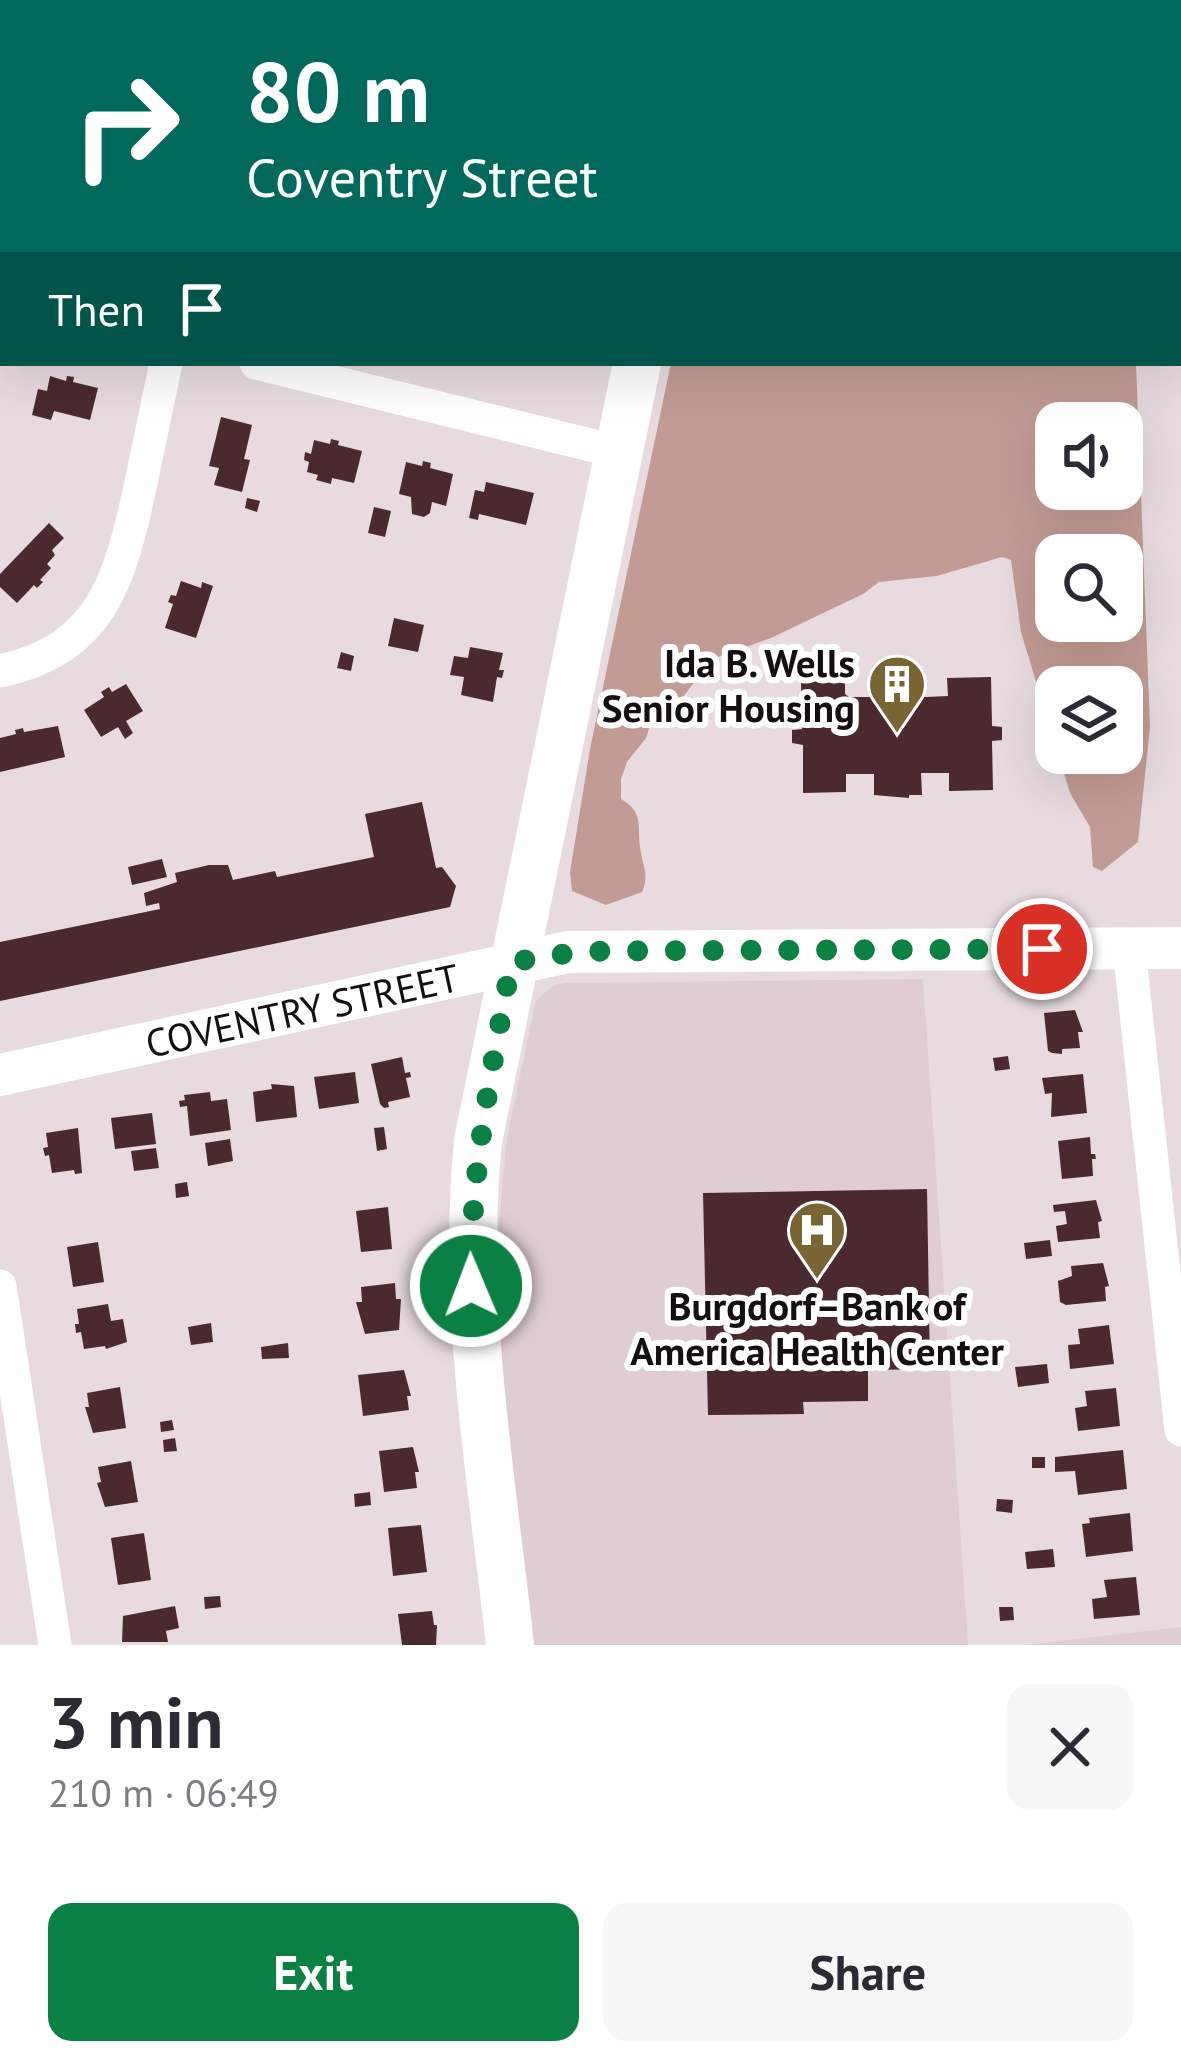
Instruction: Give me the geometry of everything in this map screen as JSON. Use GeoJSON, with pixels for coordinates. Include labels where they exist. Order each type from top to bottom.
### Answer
{"type":"FeatureCollection","features":[{"type":"Feature","properties":{"kind":"main road"},"geometry":{"type":"LineString","coordinates":[[510,1645],[471,1286],[470,1214],[478,1141],[511,963],[636,366]]}},
{"type":"Feature","properties":{"kind":"street"},"geometry":{"type":"LineString","coordinates":[[0,671],[55,650],[88,627],[105,605],[123,564],[165,366]]}},
{"type":"Feature","properties":{"kind":"street"},"geometry":{"type":"LineString","coordinates":[[268,366],[619,452]]}},
{"type":"Feature","properties":{"kind":"street","name":"COVENTRY STREET"},"geometry":{"type":"LineString","coordinates":[[0,1075],[542,956],[602,951],[1181,947]]}},
{"type":"Feature","properties":{"kind":"street"},"geometry":{"type":"LineString","coordinates":[[1129,948],[1181,1430]]}},
{"type":"Feature","properties":{"kind":"street"},"geometry":{"type":"LineString","coordinates":[[0,1286],[55,1645]]}},
{"type":"Feature","properties":{"kind":"shaded area"},"geometry":{"type":"Polygon","coordinates":[[[670,366],[1136,366],[1138,402],[1035,402],[1035,510],[1142,510],[1143,534],[1035,534],[1035,642],[1143,642],[1143,545],[1150,727],[1138,842],[1102,871],[1093,867],[1090,827],[1064,774],[1143,774],[1143,666],[1035,666],[1035,678],[1021,632],[1011,560],[1002,557],[937,576],[879,582],[771,638],[712,659],[683,697],[652,720],[621,779],[621,799],[637,816],[645,872],[642,892],[606,905],[572,891],[570,872],[590,749],[670,366]]]}},
{"type":"Feature","properties":{"kind":"shaded area"},"geometry":{"type":"Polygon","coordinates":[[[923,979],[968,1645],[533,1645],[503,1383],[497,1242],[507,1138],[536,1000],[554,985],[566,983],[923,979]]]}},
{"type":"Feature","properties":{"kind":"shaded area"},"geometry":{"type":"Polygon","coordinates":[[[1181,1627],[1181,1645],[1025,1645],[1181,1627]]]}},
{"type":"Feature","properties":{"kind":"building"},"geometry":{"type":"Polygon","coordinates":[[[50,376],[66,381],[67,376],[74,377],[73,382],[98,388],[90,420],[54,411],[51,420],[32,415],[38,389],[47,391],[50,376]]]}},
{"type":"Feature","properties":{"kind":"building"},"geometry":{"type":"Polygon","coordinates":[[[221,417],[252,425],[242,492],[214,485],[219,468],[209,466],[221,417]]]}},
{"type":"Feature","properties":{"kind":"building"},"geometry":{"type":"Polygon","coordinates":[[[331,439],[362,451],[354,483],[332,478],[331,484],[307,472],[305,452],[311,454],[314,440],[330,444],[331,439]]]}},
{"type":"Feature","properties":{"kind":"building"},"geometry":{"type":"Polygon","coordinates":[[[423,461],[431,463],[430,468],[453,474],[446,506],[432,502],[424,517],[412,514],[411,497],[399,494],[406,462],[422,466],[423,461]]]}},
{"type":"Feature","properties":{"kind":"building"},"geometry":{"type":"Polygon","coordinates":[[[486,482],[534,493],[526,525],[479,514],[478,520],[469,518],[475,490],[484,492],[486,482]]]}},
{"type":"Feature","properties":{"kind":"building"},"geometry":{"type":"Polygon","coordinates":[[[247,498],[260,501],[257,512],[245,508],[247,498]]]}},
{"type":"Feature","properties":{"kind":"building"},"geometry":{"type":"Polygon","coordinates":[[[374,507],[391,511],[385,537],[368,533],[374,507]]]}},
{"type":"Feature","properties":{"kind":"building"},"geometry":{"type":"Polygon","coordinates":[[[49,523],[64,538],[52,550],[55,555],[47,564],[51,568],[43,582],[17,603],[0,587],[0,574],[49,523]]]}},
{"type":"Feature","properties":{"kind":"building"},"geometry":{"type":"Polygon","coordinates":[[[181,581],[201,588],[202,582],[213,586],[196,638],[165,628],[173,604],[168,602],[171,595],[176,596],[181,581]]]}},
{"type":"Feature","properties":{"kind":"building"},"geometry":{"type":"Polygon","coordinates":[[[394,618],[424,625],[418,652],[388,646],[394,618]]]}},
{"type":"Feature","properties":{"kind":"building"},"geometry":{"type":"Polygon","coordinates":[[[470,647],[503,653],[499,670],[504,670],[502,678],[497,677],[493,702],[461,695],[464,677],[450,675],[454,656],[468,658],[470,647]]]}},
{"type":"Feature","properties":{"kind":"building"},"geometry":{"type":"Polygon","coordinates":[[[341,652],[354,656],[351,671],[337,668],[341,652]]]}},
{"type":"Feature","properties":{"kind":"building","name":"Ida B. Wells Senior Housing"},"geometry":{"type":"Polygon","coordinates":[[[991,677],[992,726],[1002,727],[1002,740],[992,741],[993,790],[949,791],[949,773],[921,773],[922,795],[874,795],[874,774],[846,774],[846,792],[803,793],[803,745],[792,743],[792,730],[802,729],[801,681],[845,681],[849,697],[926,697],[948,696],[947,678],[991,677]]]}},
{"type":"Feature","properties":{"kind":"building"},"geometry":{"type":"Polygon","coordinates":[[[126,684],[143,711],[126,721],[133,733],[125,739],[118,727],[101,737],[84,710],[104,697],[101,692],[109,687],[112,692],[126,684]]]}},
{"type":"Feature","properties":{"kind":"building"},"geometry":{"type":"Polygon","coordinates":[[[58,726],[65,757],[0,772],[0,738],[23,728],[24,732],[58,726]]]}},
{"type":"Feature","properties":{"kind":"building"},"geometry":{"type":"Polygon","coordinates":[[[422,802],[436,868],[442,867],[456,886],[450,907],[0,1001],[0,942],[160,909],[159,903],[146,906],[144,893],[177,882],[175,873],[209,865],[228,865],[233,880],[275,871],[277,877],[374,857],[365,814],[422,802]]]}},
{"type":"Feature","properties":{"kind":"building"},"geometry":{"type":"Polygon","coordinates":[[[162,859],[167,877],[132,885],[128,867],[162,859]]]}},
{"type":"Feature","properties":{"kind":"building"},"geometry":{"type":"Polygon","coordinates":[[[1075,1010],[1083,1032],[1078,1032],[1080,1048],[1062,1049],[1062,1054],[1048,1051],[1044,1013],[1075,1010]]]}},
{"type":"Feature","properties":{"kind":"building"},"geometry":{"type":"Polygon","coordinates":[[[1008,1056],[1010,1069],[995,1071],[993,1058],[1008,1056]]]}},
{"type":"Feature","properties":{"kind":"building"},"geometry":{"type":"Polygon","coordinates":[[[402,1057],[405,1073],[410,1072],[411,1077],[406,1078],[410,1097],[388,1102],[389,1107],[384,1108],[371,1064],[402,1057]]]}},
{"type":"Feature","properties":{"kind":"building"},"geometry":{"type":"Polygon","coordinates":[[[355,1072],[359,1103],[319,1109],[314,1077],[355,1072]]]}},
{"type":"Feature","properties":{"kind":"building"},"geometry":{"type":"Polygon","coordinates":[[[1083,1074],[1087,1113],[1051,1117],[1052,1093],[1045,1094],[1042,1078],[1083,1074]]]}},
{"type":"Feature","properties":{"kind":"building"},"geometry":{"type":"Polygon","coordinates":[[[271,1084],[294,1086],[297,1117],[256,1122],[253,1092],[272,1089],[271,1084]]]}},
{"type":"Feature","properties":{"kind":"building"},"geometry":{"type":"Polygon","coordinates":[[[210,1092],[211,1101],[227,1099],[231,1130],[190,1136],[187,1106],[180,1107],[179,1101],[185,1100],[184,1095],[210,1092]]]}},
{"type":"Feature","properties":{"kind":"building"},"geometry":{"type":"Polygon","coordinates":[[[152,1113],[156,1144],[115,1149],[111,1118],[152,1113]]]}},
{"type":"Feature","properties":{"kind":"building"},"geometry":{"type":"Polygon","coordinates":[[[384,1127],[387,1149],[377,1151],[374,1128],[384,1127]]]}},
{"type":"Feature","properties":{"kind":"building"},"geometry":{"type":"Polygon","coordinates":[[[78,1128],[82,1173],[52,1173],[43,1148],[48,1147],[46,1133],[78,1128]]]}},
{"type":"Feature","properties":{"kind":"building"},"geometry":{"type":"Polygon","coordinates":[[[1090,1137],[1096,1159],[1092,1159],[1093,1176],[1062,1179],[1058,1141],[1090,1137]]]}},
{"type":"Feature","properties":{"kind":"building"},"geometry":{"type":"Polygon","coordinates":[[[230,1139],[233,1161],[208,1166],[205,1143],[230,1139]]]}},
{"type":"Feature","properties":{"kind":"building"},"geometry":{"type":"Polygon","coordinates":[[[156,1148],[159,1168],[134,1171],[131,1151],[156,1148]]]}},
{"type":"Feature","properties":{"kind":"building"},"geometry":{"type":"Polygon","coordinates":[[[187,1182],[189,1196],[176,1198],[175,1184],[187,1182]]]}},
{"type":"Feature","properties":{"kind":"building","name":"Burgdorf–Bank of America Health Center"},"geometry":{"type":"Polygon","coordinates":[[[927,1189],[930,1369],[868,1370],[868,1401],[803,1402],[804,1414],[708,1415],[703,1193],[927,1189]]]}},
{"type":"Feature","properties":{"kind":"building"},"geometry":{"type":"Polygon","coordinates":[[[1096,1200],[1102,1221],[1098,1222],[1100,1238],[1058,1242],[1056,1226],[1067,1224],[1065,1211],[1054,1212],[1053,1205],[1096,1200]]]}},
{"type":"Feature","properties":{"kind":"building"},"geometry":{"type":"Polygon","coordinates":[[[388,1207],[392,1249],[361,1252],[356,1211],[388,1207]]]}},
{"type":"Feature","properties":{"kind":"building"},"geometry":{"type":"Polygon","coordinates":[[[1050,1240],[1052,1256],[1026,1259],[1024,1243],[1050,1240]]]}},
{"type":"Feature","properties":{"kind":"building"},"geometry":{"type":"Polygon","coordinates":[[[98,1242],[104,1282],[73,1287],[67,1247],[98,1242]]]}},
{"type":"Feature","properties":{"kind":"building"},"geometry":{"type":"Polygon","coordinates":[[[1103,1263],[1109,1286],[1105,1287],[1106,1301],[1060,1302],[1058,1281],[1072,1276],[1071,1266],[1103,1263]]]}},
{"type":"Feature","properties":{"kind":"building"},"geometry":{"type":"Polygon","coordinates":[[[395,1283],[396,1299],[401,1299],[399,1330],[365,1334],[356,1302],[362,1302],[361,1287],[395,1283]]]}},
{"type":"Feature","properties":{"kind":"building"},"geometry":{"type":"Polygon","coordinates":[[[108,1304],[111,1321],[123,1319],[127,1342],[84,1349],[81,1332],[76,1333],[77,1309],[108,1304]]]}},
{"type":"Feature","properties":{"kind":"building"},"geometry":{"type":"Polygon","coordinates":[[[211,1323],[213,1342],[191,1345],[188,1327],[211,1323]]]}},
{"type":"Feature","properties":{"kind":"building"},"geometry":{"type":"Polygon","coordinates":[[[1109,1325],[1114,1364],[1070,1369],[1068,1345],[1080,1344],[1078,1329],[1109,1325]]]}},
{"type":"Feature","properties":{"kind":"building"},"geometry":{"type":"Polygon","coordinates":[[[288,1343],[289,1358],[262,1359],[261,1347],[288,1343]]]}},
{"type":"Feature","properties":{"kind":"building"},"geometry":{"type":"Polygon","coordinates":[[[1047,1364],[1049,1383],[1018,1387],[1015,1367],[1047,1364]]]}},
{"type":"Feature","properties":{"kind":"building"},"geometry":{"type":"Polygon","coordinates":[[[404,1370],[411,1396],[407,1396],[409,1410],[363,1416],[358,1375],[404,1370]]]}},
{"type":"Feature","properties":{"kind":"building"},"geometry":{"type":"Polygon","coordinates":[[[120,1387],[126,1428],[93,1433],[85,1407],[89,1407],[87,1393],[120,1387]]]}},
{"type":"Feature","properties":{"kind":"building"},"geometry":{"type":"Polygon","coordinates":[[[1116,1388],[1120,1426],[1078,1431],[1075,1408],[1087,1406],[1085,1391],[1116,1388]]]}},
{"type":"Feature","properties":{"kind":"building"},"geometry":{"type":"Polygon","coordinates":[[[172,1420],[174,1430],[161,1432],[160,1422],[172,1420]]]}},
{"type":"Feature","properties":{"kind":"building"},"geometry":{"type":"Polygon","coordinates":[[[175,1438],[177,1451],[164,1452],[163,1440],[175,1438]]]}},
{"type":"Feature","properties":{"kind":"building"},"geometry":{"type":"Polygon","coordinates":[[[413,1447],[417,1488],[384,1492],[379,1451],[413,1447]]]}},
{"type":"Feature","properties":{"kind":"building"},"geometry":{"type":"Polygon","coordinates":[[[1123,1450],[1127,1489],[1078,1495],[1075,1471],[1055,1472],[1055,1457],[1123,1450]]]}},
{"type":"Feature","properties":{"kind":"building"},"geometry":{"type":"Polygon","coordinates":[[[1032,1457],[1045,1457],[1045,1468],[1032,1468],[1032,1457]]]}},
{"type":"Feature","properties":{"kind":"building"},"geometry":{"type":"Polygon","coordinates":[[[131,1461],[138,1502],[105,1507],[97,1483],[101,1482],[98,1467],[131,1461]]]}},
{"type":"Feature","properties":{"kind":"building"},"geometry":{"type":"Polygon","coordinates":[[[370,1492],[371,1505],[355,1507],[354,1494],[370,1492]]]}},
{"type":"Feature","properties":{"kind":"building"},"geometry":{"type":"Polygon","coordinates":[[[997,1499],[1013,1500],[1012,1513],[996,1511],[997,1499]]]}},
{"type":"Feature","properties":{"kind":"building"},"geometry":{"type":"Polygon","coordinates":[[[1130,1513],[1133,1551],[1086,1557],[1082,1524],[1090,1523],[1089,1518],[1130,1513]]]}},
{"type":"Feature","properties":{"kind":"building"},"geometry":{"type":"Polygon","coordinates":[[[421,1525],[427,1572],[393,1576],[388,1528],[421,1525]]]}},
{"type":"Feature","properties":{"kind":"building"},"geometry":{"type":"Polygon","coordinates":[[[144,1533],[151,1580],[118,1585],[111,1538],[144,1533]]]}},
{"type":"Feature","properties":{"kind":"building"},"geometry":{"type":"Polygon","coordinates":[[[1053,1549],[1055,1567],[1027,1569],[1025,1552],[1053,1549]]]}},
{"type":"Feature","properties":{"kind":"building"},"geometry":{"type":"Polygon","coordinates":[[[1136,1577],[1140,1615],[1094,1619],[1092,1599],[1107,1597],[1104,1580],[1136,1577]]]}},
{"type":"Feature","properties":{"kind":"building"},"geometry":{"type":"Polygon","coordinates":[[[220,1596],[221,1607],[205,1609],[204,1597],[220,1596]]]}},
{"type":"Feature","properties":{"kind":"building"},"geometry":{"type":"Polygon","coordinates":[[[175,1606],[179,1628],[166,1631],[168,1642],[122,1642],[123,1616],[175,1606]]]}},
{"type":"Feature","properties":{"kind":"building"},"geometry":{"type":"Polygon","coordinates":[[[999,1607],[1013,1607],[1014,1620],[1000,1621],[999,1607]]]}},
{"type":"Feature","properties":{"kind":"building"},"geometry":{"type":"Polygon","coordinates":[[[432,1611],[436,1645],[402,1645],[398,1614],[432,1611]]]}},
{"type":"Feature","properties":{"kind":"place","name":"Ida B. Wells Senior Housing"},"geometry":{"type":"Point","coordinates":[897,735]}},
{"type":"Feature","properties":{"kind":"place","name":"Burgdorf–Bank of America Health Center"},"geometry":{"type":"Point","coordinates":[817,1281]}},
{"type":"Feature","properties":{"kind":"route"},"geometry":{"type":"LineString","coordinates":[[471,1286],[470,1214],[478,1141],[511,963],[602,951],[1042,949]]}}]}
